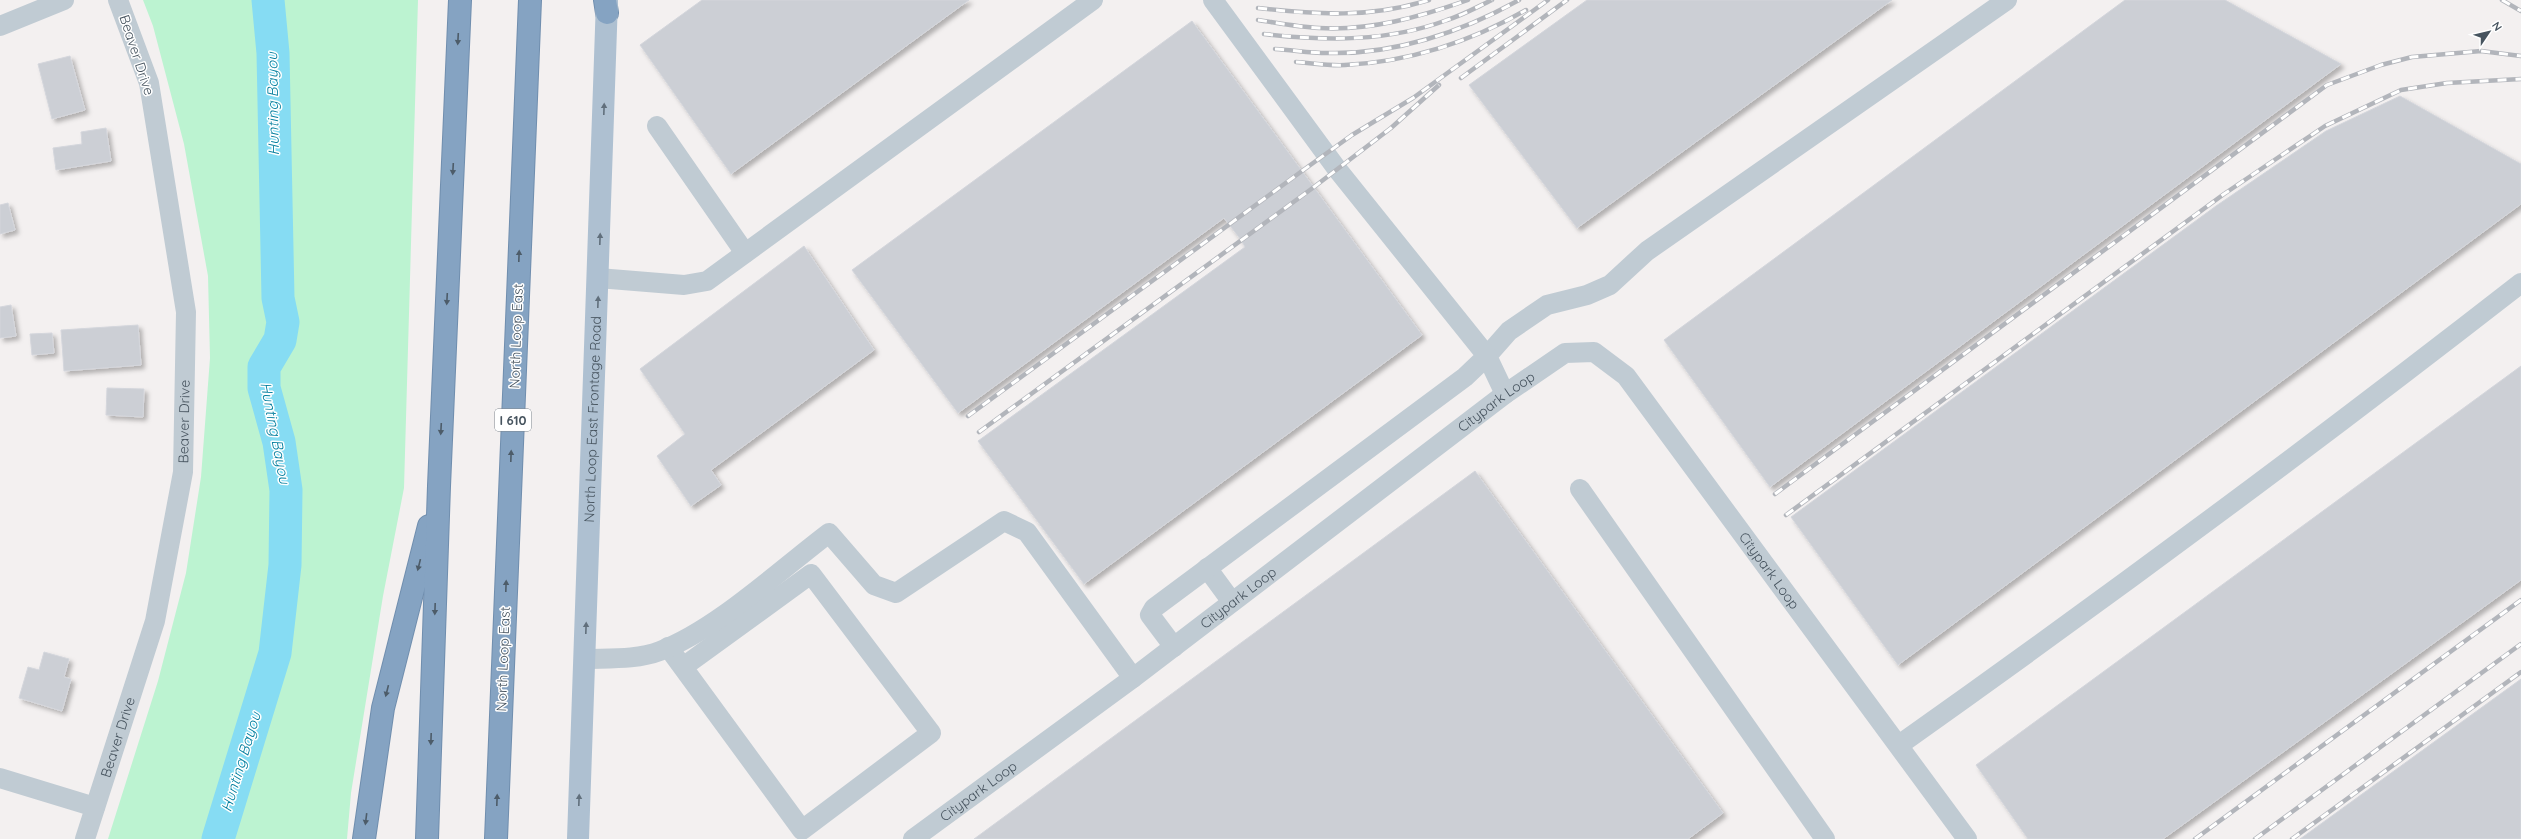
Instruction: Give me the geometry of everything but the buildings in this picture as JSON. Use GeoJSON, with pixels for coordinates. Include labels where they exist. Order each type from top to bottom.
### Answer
{"type":"FeatureCollection","features":[{"type":"Feature","properties":{"kind":"highway"},"geometry":{"type":"LineString","coordinates":[[428,839],[439,486],[460,0]]}},
{"type":"Feature","properties":{"kind":"highway","name":"North Loop East"},"geometry":{"type":"LineString","coordinates":[[496,839],[530,0]]}},
{"type":"Feature","properties":{"kind":"highway"},"geometry":{"type":"LineString","coordinates":[[364,839],[382,708],[439,486]]}},
{"type":"Feature","properties":{"kind":"main road","name":"North Loop East Frontage Road"},"geometry":{"type":"LineString","coordinates":[[578,839],[606,4]]}},
{"type":"Feature","properties":{"kind":"street"},"geometry":{"type":"LineString","coordinates":[[0,26],[64,0]]}},
{"type":"Feature","properties":{"kind":"street","name":"Beaver Drive"},"geometry":{"type":"LineString","coordinates":[[85,839],[154,621],[183,472],[186,312],[149,83],[118,0]]}},
{"type":"Feature","properties":{"kind":"street"},"geometry":{"type":"LineString","coordinates":[[598,278],[684,285],[707,281],[1093,0]]}},
{"type":"Feature","properties":{"kind":"street"},"geometry":{"type":"LineString","coordinates":[[1213,0],[1337,169],[1487,356],[1505,394]]}},
{"type":"Feature","properties":{"kind":"street"},"geometry":{"type":"LineString","coordinates":[[1174,647],[1150,615],[1154,608],[1465,377],[1487,356],[1509,330],[1547,305],[1587,295],[1610,285],[1647,251],[2007,0]]}},
{"type":"Feature","properties":{"kind":"street"},"geometry":{"type":"LineString","coordinates":[[657,126],[745,253]]}},
{"type":"Feature","properties":{"kind":"street"},"geometry":{"type":"LineString","coordinates":[[1899,745],[2090,607],[2430,354],[2521,283]]}},
{"type":"Feature","properties":{"kind":"street","name":"Citypark Loop"},"geometry":{"type":"LineString","coordinates":[[913,839],[1133,678],[1505,394],[1565,353],[1594,352],[1626,376],[1967,839]]}},
{"type":"Feature","properties":{"kind":"street"},"geometry":{"type":"LineString","coordinates":[[1580,489],[1818,836]]}},
{"type":"Feature","properties":{"kind":"street"},"geometry":{"type":"LineString","coordinates":[[584,659],[626,657],[659,652],[711,624],[829,533],[874,585],[896,593],[1004,521],[1027,532],[1133,678]]}},
{"type":"Feature","properties":{"kind":"street"},"geometry":{"type":"LineString","coordinates":[[1207,568],[1232,602]]}},
{"type":"Feature","properties":{"kind":"street"},"geometry":{"type":"LineString","coordinates":[[668,647],[805,835],[931,733],[811,574],[683,667]]}},
{"type":"Feature","properties":{"kind":"street"},"geometry":{"type":"LineString","coordinates":[[0,778],[95,807]]}},
{"type":"Feature","properties":{"kind":"green space"},"geometry":{"type":"Polygon","coordinates":[[[143,0],[418,0],[404,488],[383,596],[351,793],[347,839],[108,839],[158,681],[186,573],[201,477],[210,358],[208,276],[184,144],[153,26],[143,0]]]}},
{"type":"Feature","properties":{"kind":"waterway","name":"Hunting Bayou"},"geometry":{"type":"LineString","coordinates":[[218,839],[275,653],[285,565],[286,490],[279,442],[264,388],[264,367],[280,340],[283,322],[278,298],[273,53],[268,0]]}},
{"type":"Feature","properties":{"kind":"railway"},"geometry":{"type":"LineString","coordinates":[[1258,8],[1301,12],[1344,13],[1386,10],[1429,0]]}},
{"type":"Feature","properties":{"kind":"railway"},"geometry":{"type":"LineString","coordinates":[[1258,20],[1311,27],[1357,27],[1395,22],[1468,0]]}},
{"type":"Feature","properties":{"kind":"railway"},"geometry":{"type":"LineString","coordinates":[[1264,34],[1310,38],[1357,38],[1380,36],[1425,27],[1459,16],[1492,0]]}},
{"type":"Feature","properties":{"kind":"railway"},"geometry":{"type":"LineString","coordinates":[[1275,49],[1321,53],[1352,53],[1402,46],[1427,39],[1474,22],[1519,0]]}},
{"type":"Feature","properties":{"kind":"railway"},"geometry":{"type":"LineString","coordinates":[[968,416],[1352,135],[1413,98],[1548,0]]}},
{"type":"Feature","properties":{"kind":"railway"},"geometry":{"type":"LineString","coordinates":[[1461,78],[1567,0]]}},
{"type":"Feature","properties":{"kind":"railway"},"geometry":{"type":"LineString","coordinates":[[2502,0],[2521,11]]}},
{"type":"Feature","properties":{"kind":"railway"},"geometry":{"type":"LineString","coordinates":[[1296,62],[1345,65],[1392,60],[1415,55],[1461,41],[1483,32],[1526,10]]}},
{"type":"Feature","properties":{"kind":"railway"},"geometry":{"type":"LineString","coordinates":[[1775,494],[2327,85],[2381,65],[2412,57],[2481,51],[2521,56]]}},
{"type":"Feature","properties":{"kind":"railway"},"geometry":{"type":"LineString","coordinates":[[1786,515],[2224,194],[2325,126],[2401,90],[2447,83],[2521,79]]}},
{"type":"Feature","properties":{"kind":"railway"},"geometry":{"type":"LineString","coordinates":[[979,432],[1314,187],[1391,128],[1439,85]]}},
{"type":"Feature","properties":{"kind":"railway"},"geometry":{"type":"LineString","coordinates":[[2195,839],[2521,600]]}},
{"type":"Feature","properties":{"kind":"railway"},"geometry":{"type":"LineString","coordinates":[[2255,839],[2521,644]]}},
{"type":"Feature","properties":{"kind":"railway"},"geometry":{"type":"LineString","coordinates":[[2292,839],[2521,672]]}}]}
